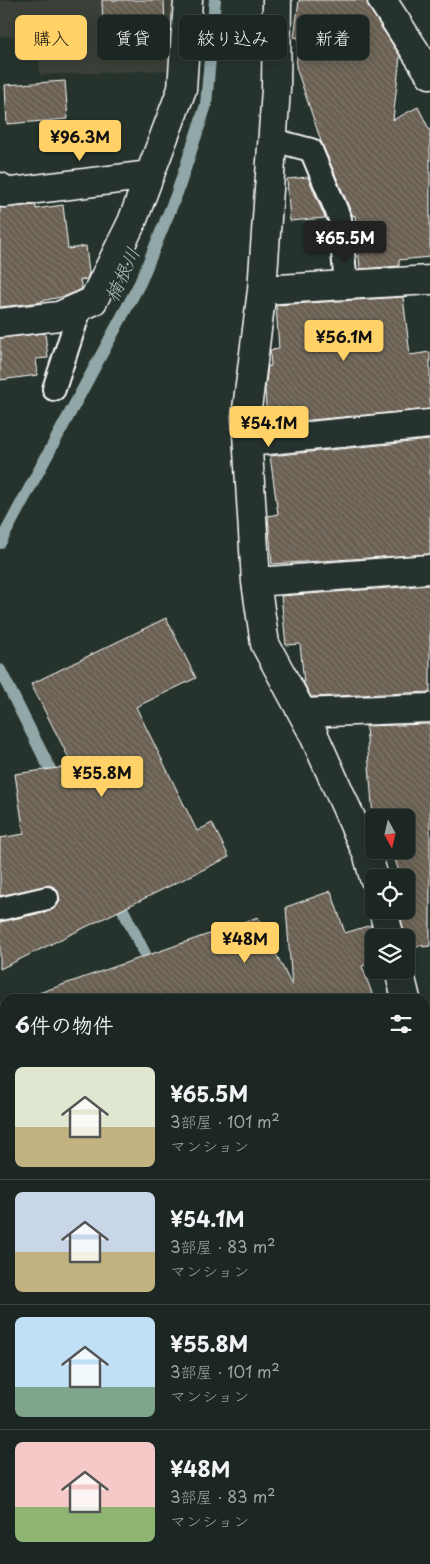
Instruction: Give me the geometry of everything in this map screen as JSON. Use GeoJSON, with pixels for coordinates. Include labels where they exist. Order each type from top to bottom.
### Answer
{"type":"FeatureCollection","features":[{"type":"Feature","properties":{"kind":"street"},"geometry":{"type":"LineString","coordinates":[[0,323],[59,316],[93,301],[132,222],[182,88],[188,0]]}},
{"type":"Feature","properties":{"kind":"street"},"geometry":{"type":"LineString","coordinates":[[277,0],[273,140],[262,290],[246,417],[256,582],[265,644],[303,713],[368,856],[372,869]]}},
{"type":"Feature","properties":{"kind":"street"},"geometry":{"type":"LineString","coordinates":[[382,0],[430,74]]}},
{"type":"Feature","properties":{"kind":"street"},"geometry":{"type":"LineString","coordinates":[[0,187],[4,193],[150,175]]}},
{"type":"Feature","properties":{"kind":"street"},"geometry":{"type":"LineString","coordinates":[[262,290],[430,280]]}},
{"type":"Feature","properties":{"kind":"street"},"geometry":{"type":"LineString","coordinates":[[248,442],[430,424]]}},
{"type":"Feature","properties":{"kind":"street"},"geometry":{"type":"LineString","coordinates":[[256,582],[430,569]]}},
{"type":"Feature","properties":{"kind":"street"},"geometry":{"type":"LineString","coordinates":[[303,713],[430,708]]}},
{"type":"Feature","properties":{"kind":"street"},"geometry":{"type":"LineString","coordinates":[[401,979],[405,994]]}},
{"type":"Feature","properties":{"kind":"lane"},"geometry":{"type":"LineString","coordinates":[[273,140],[312,150],[340,219],[346,285]]}},
{"type":"Feature","properties":{"kind":"lane"},"geometry":{"type":"LineString","coordinates":[[54,389],[81,306]]}},
{"type":"Feature","properties":{"kind":"lane"},"geometry":{"type":"LineString","coordinates":[[0,909],[47,898]]}},
{"type":"Feature","properties":{"kind":"shaded area"},"geometry":{"type":"Polygon","coordinates":[[[0,0],[173,0],[170,70],[40,75],[38,60],[87,60],[87,15],[15,15],[15,36],[0,36],[0,0]]]}},
{"type":"Feature","properties":{"kind":"building"},"geometry":{"type":"Polygon","coordinates":[[[102,0],[164,0],[165,15],[103,15],[102,0]]]}},
{"type":"Feature","properties":{"kind":"building"},"geometry":{"type":"Polygon","coordinates":[[[299,0],[366,0],[369,8],[400,56],[393,120],[418,107],[430,131],[430,257],[399,260],[399,266],[360,269],[355,215],[353,216],[322,144],[296,67],[297,57],[297,60],[369,60],[369,15],[297,15],[297,38],[294,37],[299,0]]]}},
{"type":"Feature","properties":{"kind":"building"},"geometry":{"type":"Polygon","coordinates":[[[65,81],[68,119],[7,124],[5,85],[65,81]]]}},
{"type":"Feature","properties":{"kind":"building"},"geometry":{"type":"Polygon","coordinates":[[[308,177],[325,218],[290,221],[287,179],[308,177]]]}},
{"type":"Feature","properties":{"kind":"building"},"geometry":{"type":"Polygon","coordinates":[[[36,205],[36,209],[63,205],[68,249],[86,246],[89,273],[87,279],[80,280],[82,289],[66,296],[42,302],[0,307],[0,208],[36,205]]]}},
{"type":"Feature","properties":{"kind":"building"},"geometry":{"type":"Polygon","coordinates":[[[403,297],[410,355],[430,352],[430,409],[267,424],[265,389],[268,366],[271,366],[270,350],[279,349],[276,305],[403,297]]]}},
{"type":"Feature","properties":{"kind":"building"},"geometry":{"type":"Polygon","coordinates":[[[45,333],[48,358],[36,359],[38,375],[0,380],[0,338],[45,333]]]}},
{"type":"Feature","properties":{"kind":"building"},"geometry":{"type":"Polygon","coordinates":[[[430,440],[430,554],[272,564],[268,516],[278,514],[270,456],[430,440]]]}},
{"type":"Feature","properties":{"kind":"building"},"geometry":{"type":"Polygon","coordinates":[[[430,585],[430,692],[311,697],[304,683],[300,644],[286,645],[281,596],[430,585]]]}},
{"type":"Feature","properties":{"kind":"building"},"geometry":{"type":"Polygon","coordinates":[[[166,618],[196,678],[136,707],[197,831],[212,823],[229,857],[0,969],[0,922],[50,911],[60,901],[57,889],[50,885],[0,896],[0,838],[24,834],[15,774],[73,766],[31,684],[166,618]]]}},
{"type":"Feature","properties":{"kind":"building"},"geometry":{"type":"Polygon","coordinates":[[[430,724],[430,946],[423,947],[423,945],[415,948],[415,929],[404,929],[401,919],[415,919],[415,869],[398,869],[395,859],[415,859],[415,809],[372,809],[366,726],[430,724]]]}},
{"type":"Feature","properties":{"kind":"building"},"geometry":{"type":"Polygon","coordinates":[[[331,891],[345,933],[371,925],[372,929],[365,929],[365,965],[362,966],[365,979],[367,979],[372,994],[36,994],[258,917],[292,986],[286,907],[331,891]]]}},
{"type":"Feature","properties":{"kind":"waterway","name":"楠根川"},"geometry":{"type":"LineString","coordinates":[[0,543],[140,283],[177,193],[206,105],[215,0]]}},
{"type":"Feature","properties":{"kind":"waterway"},"geometry":{"type":"LineString","coordinates":[[0,670],[57,783]]}},
{"type":"Feature","properties":{"kind":"waterway"},"geometry":{"type":"LineString","coordinates":[[115,894],[153,970]]}}]}
